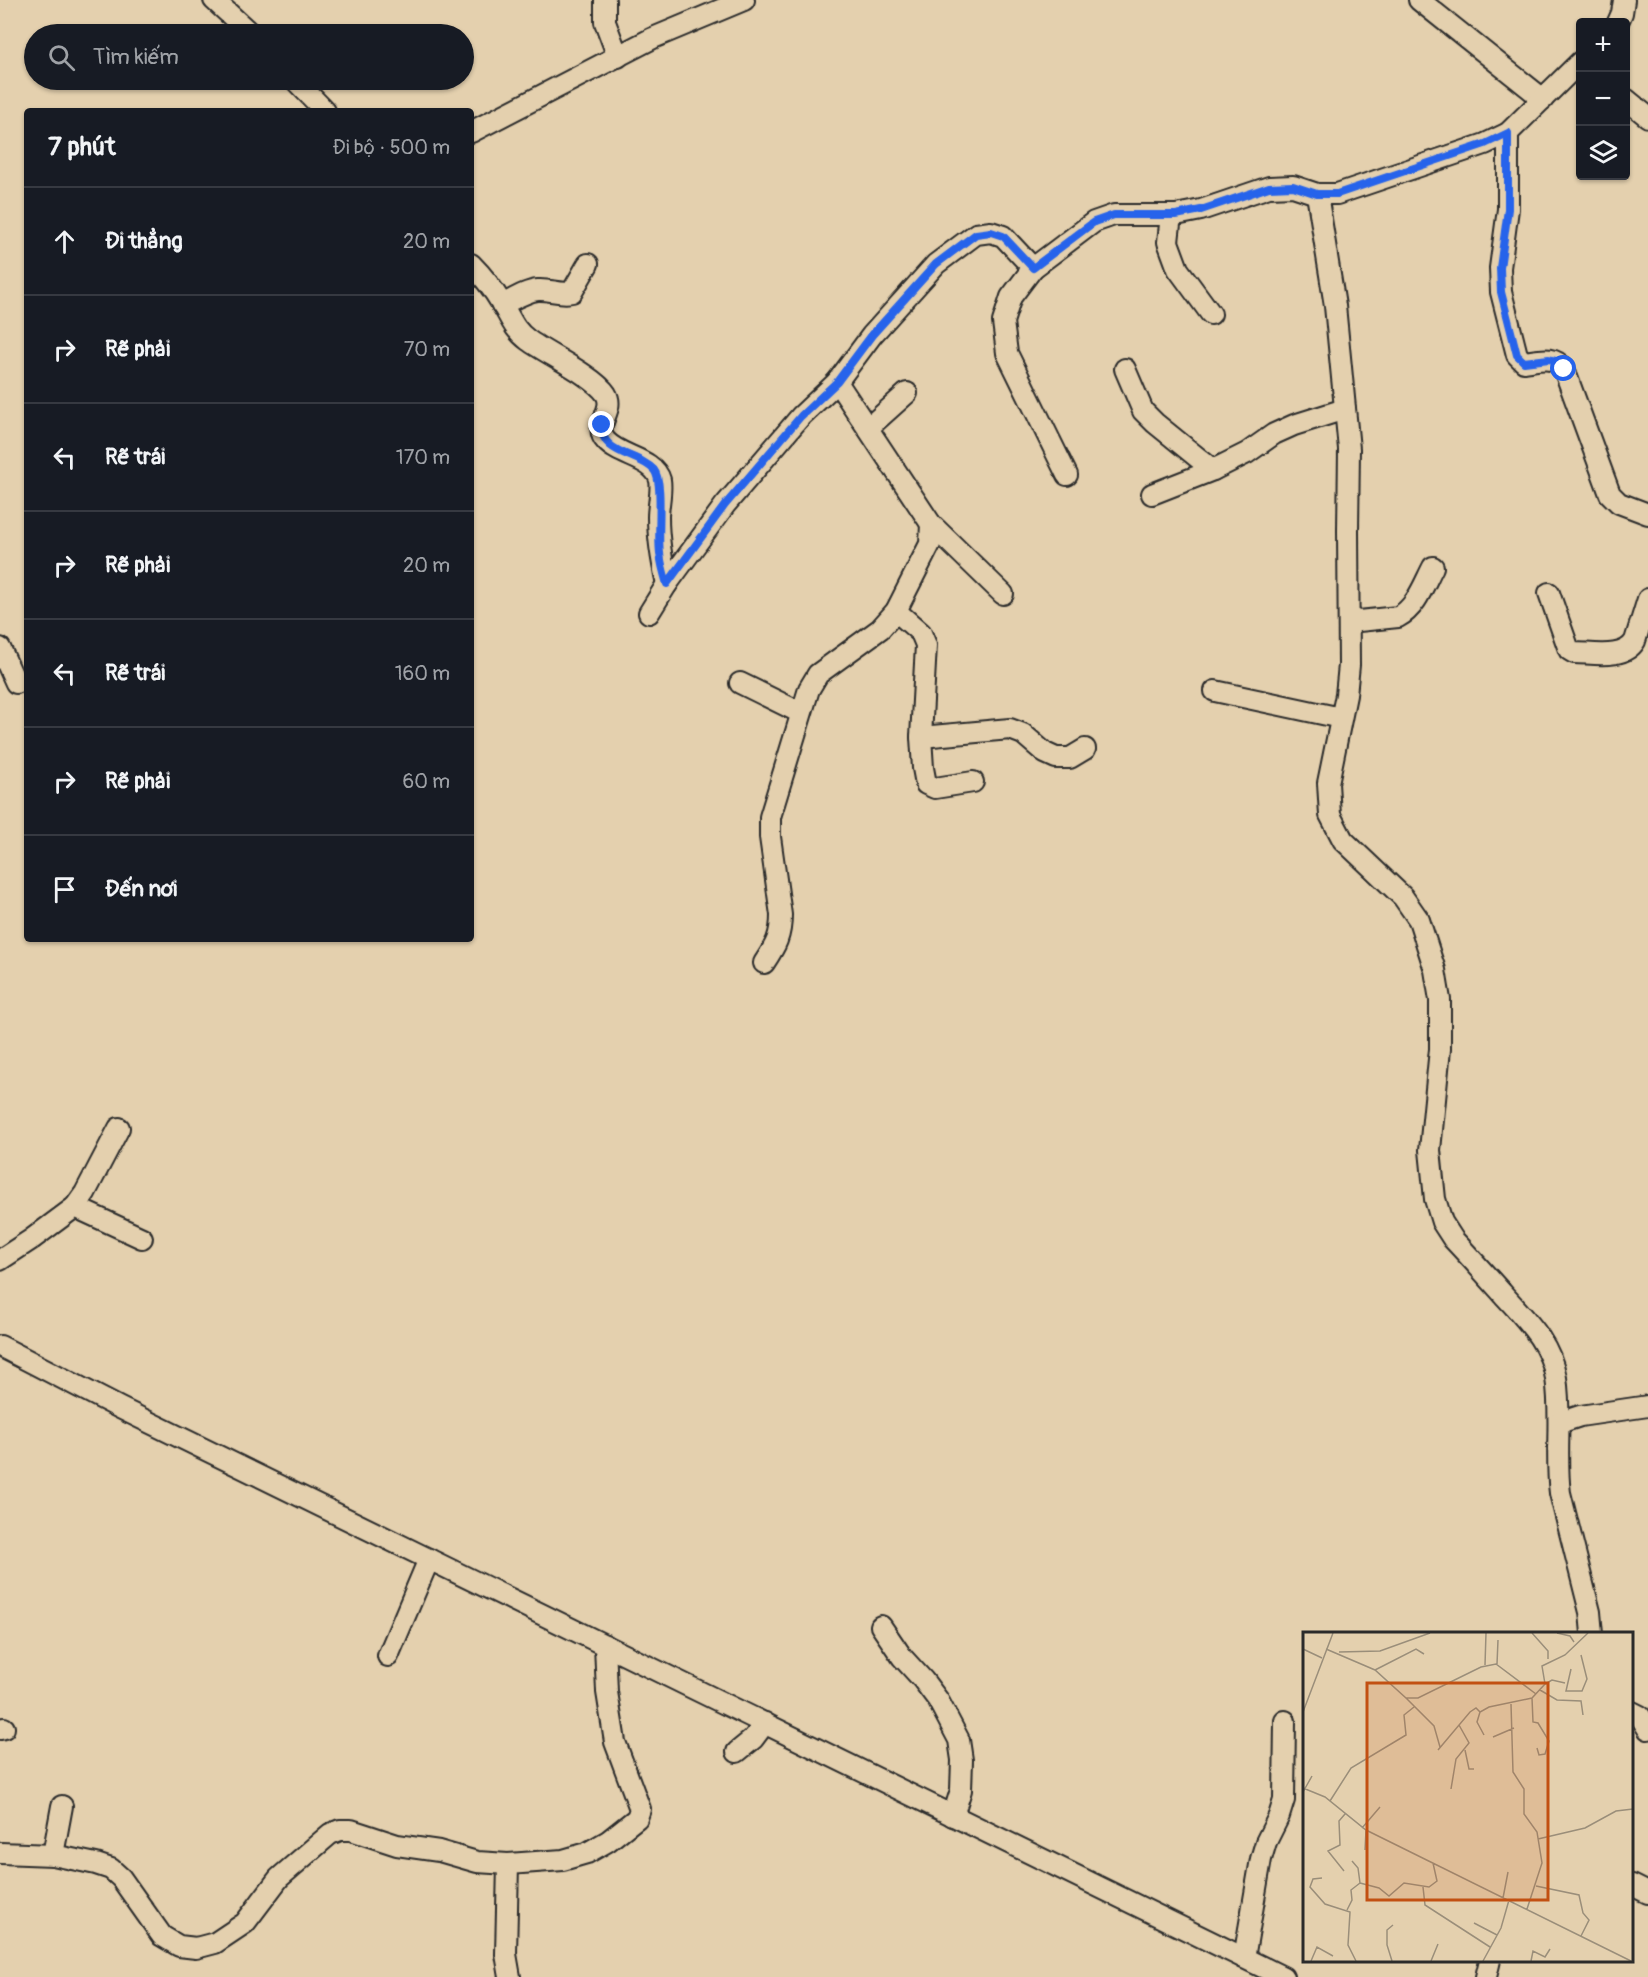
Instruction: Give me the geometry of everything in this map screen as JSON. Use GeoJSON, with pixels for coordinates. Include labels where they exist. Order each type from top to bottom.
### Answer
{"type":"FeatureCollection","features":[{"type":"Feature","properties":{"kind":"street"},"geometry":{"type":"LineString","coordinates":[[214,0],[240,24]]}},
{"type":"Feature","properties":{"kind":"street"},"geometry":{"type":"LineString","coordinates":[[605,0],[605,22],[618,57]]}},
{"type":"Feature","properties":{"kind":"street"},"geometry":{"type":"LineString","coordinates":[[474,130],[653,38],[744,0]]}},
{"type":"Feature","properties":{"kind":"street"},"geometry":{"type":"LineString","coordinates":[[1419,0],[1542,99]]}},
{"type":"Feature","properties":{"kind":"street"},"geometry":{"type":"LineString","coordinates":[[1622,12],[1641,0]]}},
{"type":"Feature","properties":{"kind":"street"},"geometry":{"type":"LineString","coordinates":[[1067,475],[1007,353],[1003,322],[1011,297],[1033,268],[1094,222],[1114,215],[1171,215],[1201,210],[1269,187],[1293,186],[1317,194],[1337,194],[1485,144],[1508,133],[1576,67]]}},
{"type":"Feature","properties":{"kind":"street"},"geometry":{"type":"LineString","coordinates":[[304,90],[322,108]]}},
{"type":"Feature","properties":{"kind":"street"},"geometry":{"type":"LineString","coordinates":[[1630,102],[1648,117]]}},
{"type":"Feature","properties":{"kind":"street"},"geometry":{"type":"LineString","coordinates":[[1508,133],[1508,209],[1500,268],[1501,292],[1517,355],[1524,362],[1549,359],[1559,362],[1564,369],[1610,494],[1619,503],[1648,514]]}},
{"type":"Feature","properties":{"kind":"street"},"geometry":{"type":"LineString","coordinates":[[1317,194],[1335,306],[1349,449],[1349,665],[1328,783],[1330,814],[1343,840],[1404,897],[1419,920],[1435,970],[1440,1000],[1439,1072],[1431,1141],[1435,1199],[1442,1222],[1453,1239],[1538,1333],[1550,1355],[1556,1378],[1560,1493],[1590,1612],[1592,1632]]}},
{"type":"Feature","properties":{"kind":"street"},"geometry":{"type":"LineString","coordinates":[[1171,215],[1168,243],[1178,270],[1211,314]]}},
{"type":"Feature","properties":{"kind":"street"},"geometry":{"type":"LineString","coordinates":[[649,613],[667,584],[725,505],[801,416],[837,382],[872,335],[936,264],[976,234],[991,232],[1003,236],[1033,268]]}},
{"type":"Feature","properties":{"kind":"street"},"geometry":{"type":"LineString","coordinates":[[502,304],[530,291],[561,293],[572,291],[588,264]]}},
{"type":"Feature","properties":{"kind":"street"},"geometry":{"type":"LineString","coordinates":[[474,267],[502,304],[516,330],[595,384],[608,396],[609,405],[601,434],[606,442],[654,470],[660,480],[658,516],[660,553],[667,584]]}},
{"type":"Feature","properties":{"kind":"street"},"geometry":{"type":"LineString","coordinates":[[1125,369],[1143,411],[1213,470]]}},
{"type":"Feature","properties":{"kind":"street"},"geometry":{"type":"LineString","coordinates":[[837,382],[931,524],[1003,594]]}},
{"type":"Feature","properties":{"kind":"street"},"geometry":{"type":"LineString","coordinates":[[868,428],[907,393]]}},
{"type":"Feature","properties":{"kind":"street"},"geometry":{"type":"LineString","coordinates":[[1152,494],[1213,470],[1247,453],[1274,434],[1294,425],[1345,409]]}},
{"type":"Feature","properties":{"kind":"street"},"geometry":{"type":"LineString","coordinates":[[764,963],[778,942],[781,927],[770,837],[770,817],[809,689],[818,674],[880,629],[896,611],[930,544],[931,524]]}},
{"type":"Feature","properties":{"kind":"street"},"geometry":{"type":"LineString","coordinates":[[1348,622],[1398,617],[1404,614],[1411,607],[1433,567]]}},
{"type":"Feature","properties":{"kind":"street"},"geometry":{"type":"LineString","coordinates":[[1549,593],[1569,650],[1574,653],[1614,653],[1631,647],[1648,599]]}},
{"type":"Feature","properties":{"kind":"street"},"geometry":{"type":"LineString","coordinates":[[896,611],[921,633],[926,645],[921,737],[926,783],[935,788],[973,782]]}},
{"type":"Feature","properties":{"kind":"street"},"geometry":{"type":"LineString","coordinates":[[0,648],[14,684]]}},
{"type":"Feature","properties":{"kind":"street"},"geometry":{"type":"LineString","coordinates":[[740,683],[801,713]]}},
{"type":"Feature","properties":{"kind":"street"},"geometry":{"type":"LineString","coordinates":[[1215,692],[1341,718]]}},
{"type":"Feature","properties":{"kind":"street"},"geometry":{"type":"LineString","coordinates":[[921,737],[1010,729],[1023,734],[1045,753],[1056,759],[1070,758],[1086,750]]}},
{"type":"Feature","properties":{"kind":"street"},"geometry":{"type":"LineString","coordinates":[[0,1260],[75,1207],[85,1193],[119,1128]]}},
{"type":"Feature","properties":{"kind":"street"},"geometry":{"type":"LineString","coordinates":[[75,1207],[142,1239]]}},
{"type":"Feature","properties":{"kind":"street"},"geometry":{"type":"LineString","coordinates":[[0,1346],[120,1408],[1283,1977]]}},
{"type":"Feature","properties":{"kind":"street"},"geometry":{"type":"LineString","coordinates":[[1559,1423],[1580,1416],[1648,1406]]}},
{"type":"Feature","properties":{"kind":"street"},"geometry":{"type":"LineString","coordinates":[[388,1656],[429,1559]]}},
{"type":"Feature","properties":{"kind":"street"},"geometry":{"type":"LineString","coordinates":[[880,1626],[902,1657],[938,1700],[959,1740],[962,1760],[961,1790],[953,1816]]}},
{"type":"Feature","properties":{"kind":"street"},"geometry":{"type":"LineString","coordinates":[[0,1853],[53,1855],[111,1869],[162,1936],[179,1946],[196,1948],[214,1943],[245,1923],[279,1878],[330,1834],[340,1830],[351,1830],[397,1845],[438,1851],[477,1862],[508,1864],[563,1860],[587,1853],[608,1841],[637,1818],[640,1809],[615,1743],[607,1692],[605,1645]]}},
{"type":"Feature","properties":{"kind":"street"},"geometry":{"type":"LineString","coordinates":[[1633,1712],[1640,1716],[1648,1729]]}},
{"type":"Feature","properties":{"kind":"street"},"geometry":{"type":"LineString","coordinates":[[1245,1958],[1261,1858],[1284,1800],[1285,1721]]}},
{"type":"Feature","properties":{"kind":"street"},"geometry":{"type":"LineString","coordinates":[[737,1752],[753,1739],[765,1723]]}},
{"type":"Feature","properties":{"kind":"street"},"geometry":{"type":"LineString","coordinates":[[53,1855],[62,1806]]}},
{"type":"Feature","properties":{"kind":"street"},"geometry":{"type":"LineString","coordinates":[[508,1864],[506,1954],[510,1977]]}},
{"type":"Feature","properties":{"kind":"street"},"geometry":{"type":"LineString","coordinates":[[1633,1886],[1648,1893]]}},
{"type":"Feature","properties":{"kind":"street"},"geometry":{"type":"LineString","coordinates":[[1486,1977],[1490,1962]]}},
{"type":"Feature","properties":{"kind":"route"},"geometry":{"type":"LineString","coordinates":[[602,425],[601,434],[606,442],[646,464],[654,470],[660,480],[658,516],[660,553],[667,584],[725,505],[801,416],[837,382],[872,335],[936,264],[976,234],[991,232],[1003,236],[1033,268],[1094,222],[1114,215],[1176,215],[1201,210],[1269,187],[1293,186],[1317,194],[1337,194],[1485,144],[1508,133],[1508,209],[1500,268],[1501,292],[1517,355],[1524,362],[1549,359],[1559,362],[1564,369]]}}]}
